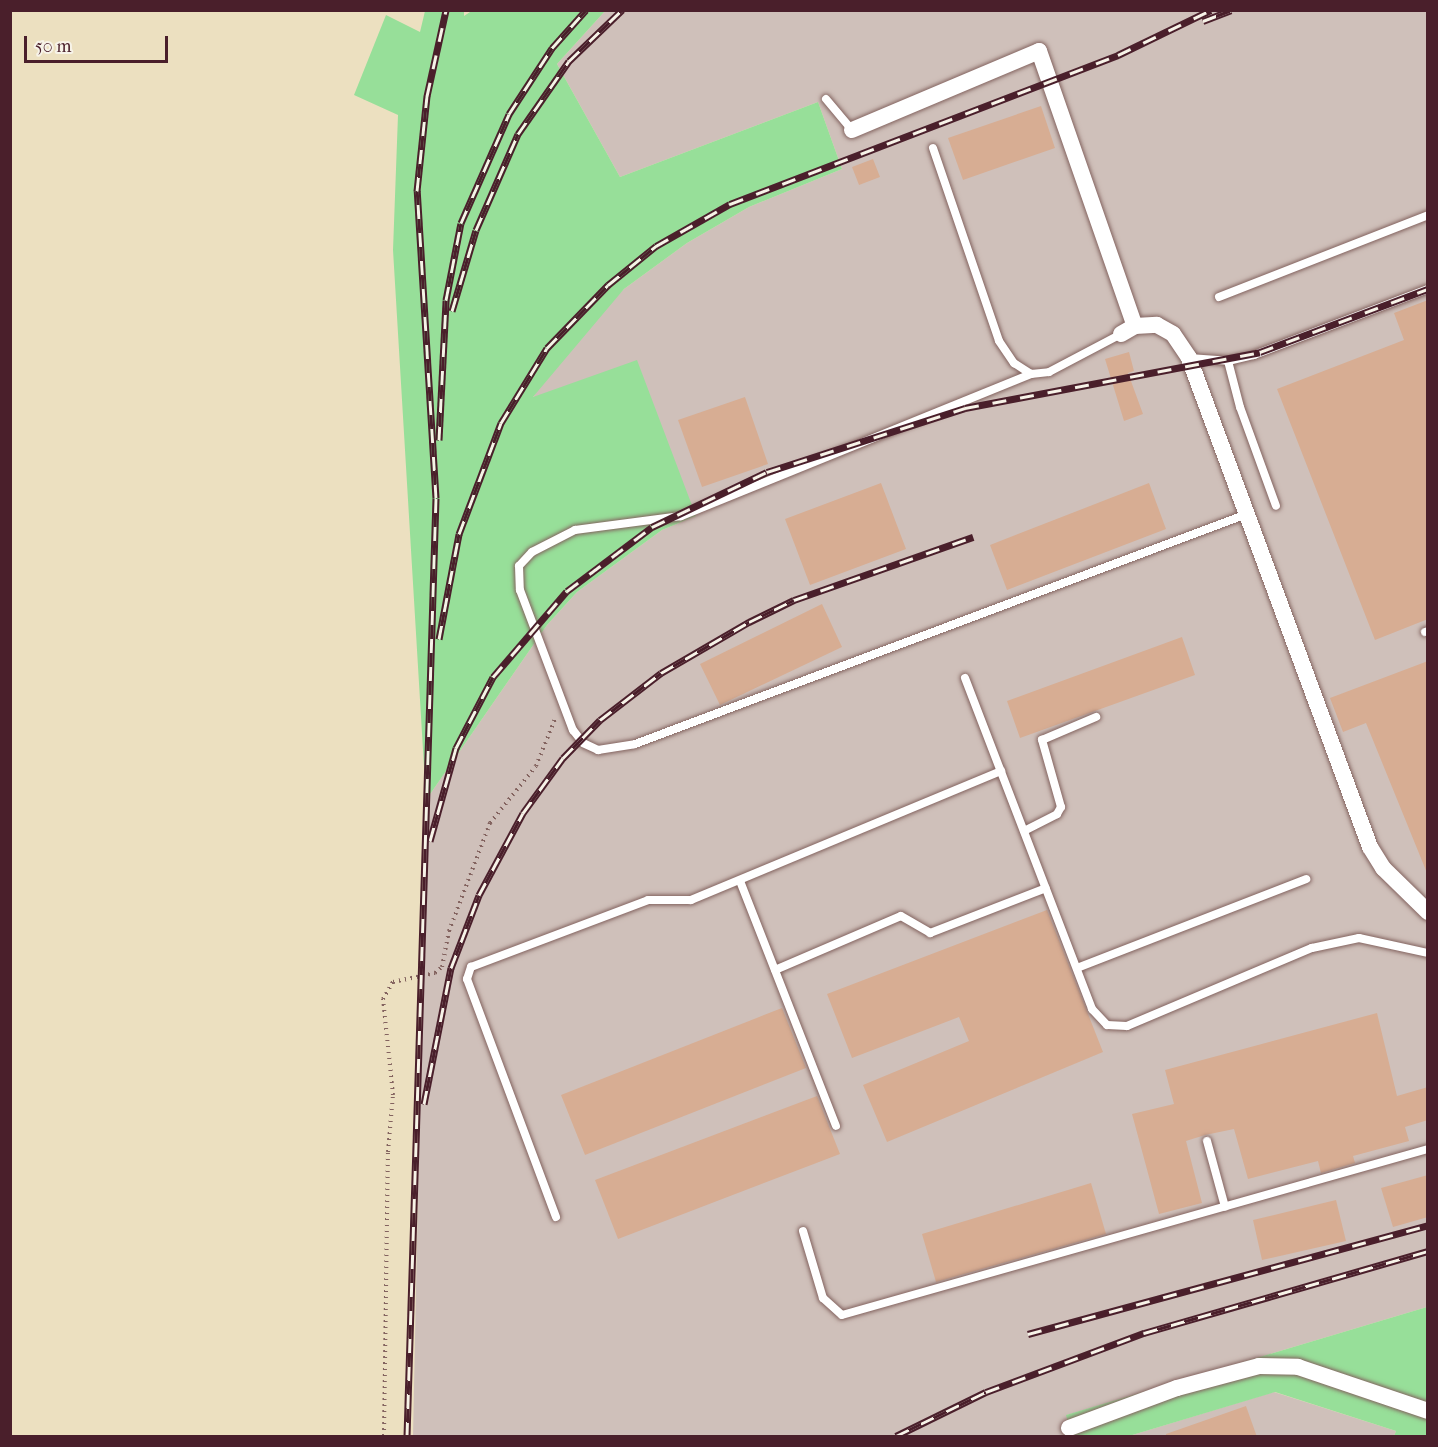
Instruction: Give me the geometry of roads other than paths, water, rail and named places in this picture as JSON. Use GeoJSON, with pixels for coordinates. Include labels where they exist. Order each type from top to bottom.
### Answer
{"type":"FeatureCollection","features":[{"type":"Feature","properties":{"kind":"street"},"geometry":{"type":"LineString","coordinates":[[852,130],[1039,51],[1128,330],[1151,324],[1169,330],[1189,358],[1370,847],[1383,868],[1428,912]]}},
{"type":"Feature","properties":{"kind":"street"},"geometry":{"type":"LineString","coordinates":[[1069,1428],[1196,1382],[1259,1366],[1298,1367],[1428,1411]]}},
{"type":"Feature","properties":{"kind":"lane"},"geometry":{"type":"LineString","coordinates":[[826,99],[852,130]]}},
{"type":"Feature","properties":{"kind":"lane"},"geometry":{"type":"LineString","coordinates":[[933,148],[999,341],[1014,363],[1030,374]]}},
{"type":"Feature","properties":{"kind":"lane"},"geometry":{"type":"LineString","coordinates":[[1219,297],[1428,216]]}},
{"type":"Feature","properties":{"kind":"lane"},"geometry":{"type":"LineString","coordinates":[[1189,358],[1228,361],[1254,355],[1428,289]]}},
{"type":"Feature","properties":{"kind":"lane"},"geometry":{"type":"LineString","coordinates":[[1128,330],[1066,365],[1030,374],[681,516],[575,530],[532,552],[519,566],[520,590],[573,730],[584,743],[598,750],[635,744],[1247,514]]}},
{"type":"Feature","properties":{"kind":"lane"},"geometry":{"type":"LineString","coordinates":[[1228,361],[1240,407],[1276,506]]}},
{"type":"Feature","properties":{"kind":"lane"},"geometry":{"type":"LineString","coordinates":[[965,678],[1092,1009],[1107,1025],[1127,1026],[1312,948],[1359,938],[1428,953]]}},
{"type":"Feature","properties":{"kind":"lane"},"geometry":{"type":"LineString","coordinates":[[1024,831],[1057,814],[1061,807],[1042,740],[1096,717]]}},
{"type":"Feature","properties":{"kind":"lane"},"geometry":{"type":"LineString","coordinates":[[556,1217],[467,979],[468,971],[648,900],[691,900],[1001,771]]}},
{"type":"Feature","properties":{"kind":"lane"},"geometry":{"type":"LineString","coordinates":[[1077,968],[1306,879]]}},
{"type":"Feature","properties":{"kind":"lane"},"geometry":{"type":"LineString","coordinates":[[741,881],[836,1126]]}},
{"type":"Feature","properties":{"kind":"lane"},"geometry":{"type":"LineString","coordinates":[[775,970],[901,915],[930,933],[1046,888]]}},
{"type":"Feature","properties":{"kind":"lane"},"geometry":{"type":"LineString","coordinates":[[1207,1141],[1225,1207]]}},
{"type":"Feature","properties":{"kind":"lane"},"geometry":{"type":"LineString","coordinates":[[803,1231],[823,1298],[842,1315],[1428,1149]]}},
{"type":"Feature","properties":{"kind":"railway"},"geometry":{"type":"LineString","coordinates":[[407,1436],[436,498],[417,191],[427,96],[446,10]]}},
{"type":"Feature","properties":{"kind":"railway"},"geometry":{"type":"LineString","coordinates":[[439,440],[446,300],[461,223],[509,114],[552,48],[586,10]]}},
{"type":"Feature","properties":{"kind":"railway"},"geometry":{"type":"LineString","coordinates":[[452,311],[476,230],[518,134],[569,61],[622,10]]}},
{"type":"Feature","properties":{"kind":"railway"},"geometry":{"type":"LineString","coordinates":[[439,639],[459,534],[501,423],[547,348],[608,285],[656,246],[730,204],[1118,55],[1211,10]]}},
{"type":"Feature","properties":{"kind":"railway"},"geometry":{"type":"LineString","coordinates":[[1203,21],[1231,10]]}},
{"type":"Feature","properties":{"kind":"railway"},"geometry":{"type":"LineString","coordinates":[[430,841],[456,748],[493,677],[567,591],[652,527],[767,472],[965,408],[1260,352],[1428,289]]}},
{"type":"Feature","properties":{"kind":"railway"},"geometry":{"type":"LineString","coordinates":[[424,1104],[451,968],[479,895],[523,813],[563,758],[600,720],[661,673],[749,622],[794,600],[973,537]]}},
{"type":"Feature","properties":{"kind":"railway"},"geometry":{"type":"LineString","coordinates":[[1028,1334],[1428,1225]]}},
{"type":"Feature","properties":{"kind":"railway"},"geometry":{"type":"LineString","coordinates":[[896,1436],[986,1392],[1144,1333],[1428,1251]]}}]}
